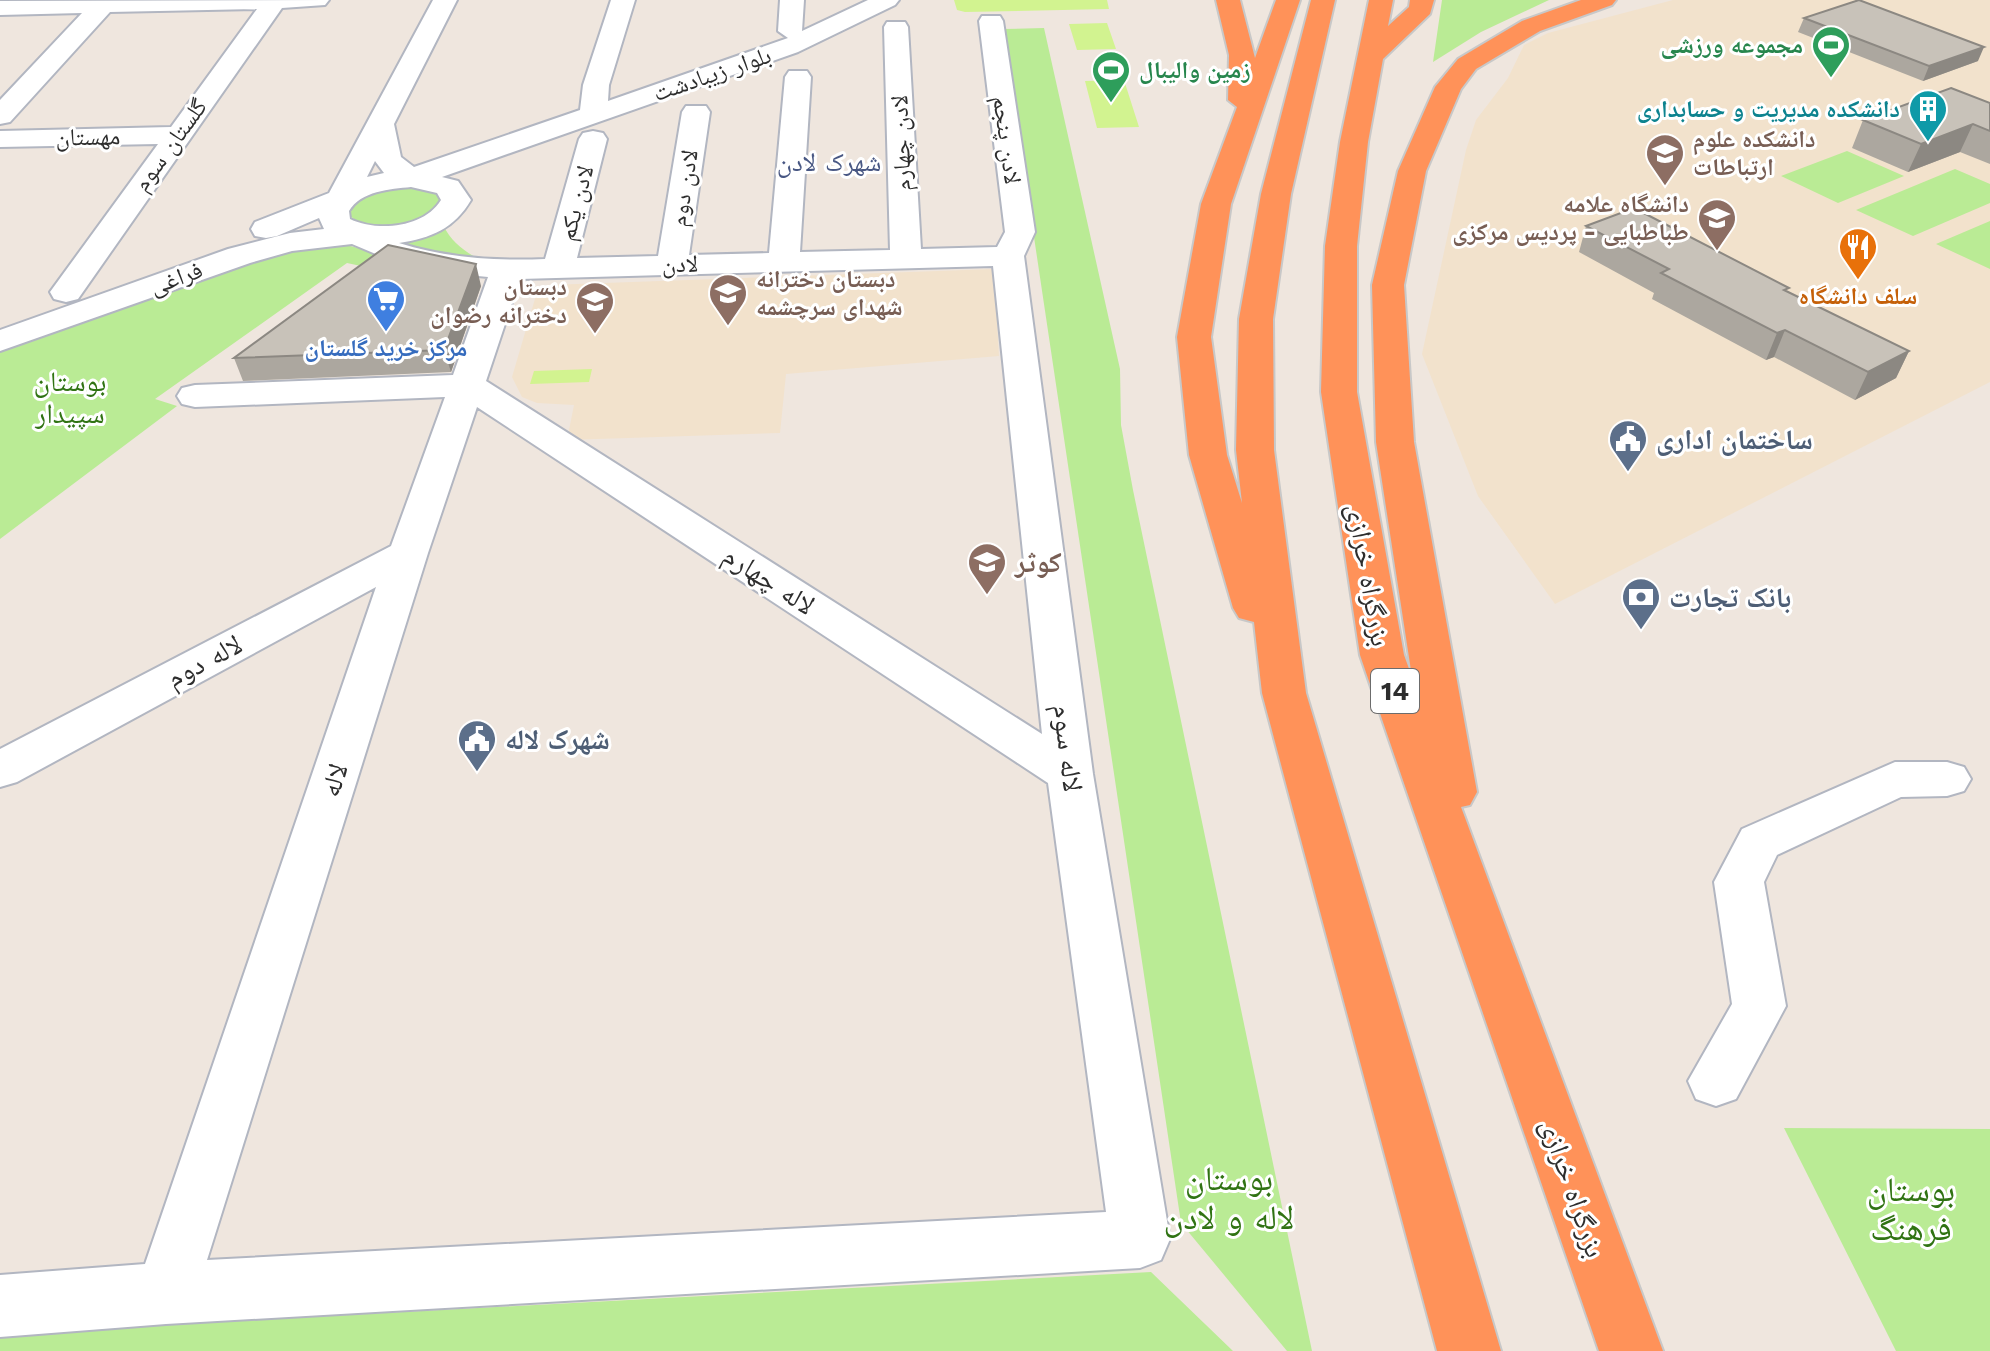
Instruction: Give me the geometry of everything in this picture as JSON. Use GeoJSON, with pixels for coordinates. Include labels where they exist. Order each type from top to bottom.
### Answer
{"type":"FeatureCollection","features":[{"type":"Feature","properties":{"kind":"highway"},"geometry":{"type":"LineString","coordinates":[[1228,0],[1242,55],[1241,132]]}},
{"type":"Feature","properties":{"kind":"highway"},"geometry":{"type":"LineString","coordinates":[[1288,0],[1216,204],[1194,337],[1208,455],[1244,581],[1284,693],[1469,1351]]}},
{"type":"Feature","properties":{"kind":"highway"},"geometry":{"type":"LineString","coordinates":[[1284,693],[1255,450],[1256,319],[1276,194],[1323,0]]}},
{"type":"Feature","properties":{"kind":"highway","name":"بزرگراه خرازی"},"geometry":{"type":"LineString","coordinates":[[1381,0],[1354,142],[1341,246],[1339,392],[1382,655],[1631,1351]]}},
{"type":"Feature","properties":{"kind":"highway"},"geometry":{"type":"LineString","coordinates":[[1370,57],[1421,9],[1422,0]]}},
{"type":"Feature","properties":{"kind":"highway"},"geometry":{"type":"LineString","coordinates":[[1470,897],[1395,442],[1388,285],[1412,171],[1448,87],[1467,64],[1531,26],[1604,0]]}},
{"type":"Feature","properties":{"kind":"street","name":"گلستان سوم"},"geometry":{"type":"LineString","coordinates":[[66,292],[275,0]]}},
{"type":"Feature","properties":{"kind":"street"},"geometry":{"type":"LineString","coordinates":[[0,8],[317,0]]}},
{"type":"Feature","properties":{"kind":"street"},"geometry":{"type":"LineString","coordinates":[[362,256],[335,223],[332,215],[334,207],[382,132],[445,0]]}},
{"type":"Feature","properties":{"kind":"street","name":"لادن یکم"},"geometry":{"type":"LineString","coordinates":[[559,267],[583,131],[623,0]]}},
{"type":"Feature","properties":{"kind":"street"},"geometry":{"type":"LineString","coordinates":[[790,31],[792,0]]}},
{"type":"Feature","properties":{"kind":"street","name":"بلوار زیبادشت"},"geometry":{"type":"LineString","coordinates":[[583,131],[789,47],[887,0]]}},
{"type":"Feature","properties":{"kind":"street","name":"بلوار زیبادشت"},"geometry":{"type":"LineString","coordinates":[[481,153],[532,137],[583,131],[799,54],[862,27],[910,0]]}},
{"type":"Feature","properties":{"kind":"street"},"geometry":{"type":"LineString","coordinates":[[0,116],[105,3]]}},
{"type":"Feature","properties":{"kind":"street","name":"لادن پنجم"},"geometry":{"type":"LineString","coordinates":[[991,21],[1020,232],[1008,256]]}},
{"type":"Feature","properties":{"kind":"street","name":"لادن چهارم"},"geometry":{"type":"LineString","coordinates":[[896,27],[906,259]]}},
{"type":"Feature","properties":{"kind":"street"},"geometry":{"type":"LineString","coordinates":[[784,262],[798,77]]}},
{"type":"Feature","properties":{"kind":"street","name":"لادن دوم"},"geometry":{"type":"LineString","coordinates":[[672,265],[696,112]]}},
{"type":"Feature","properties":{"kind":"street","name":"فراغی"},"geometry":{"type":"LineString","coordinates":[[0,341],[264,248],[362,256],[395,234],[415,230],[503,161],[583,131]]}},
{"type":"Feature","properties":{"kind":"street"},"geometry":{"type":"LineString","coordinates":[[382,132],[404,150],[427,156],[481,153]]}},
{"type":"Feature","properties":{"kind":"street"},"geometry":{"type":"LineString","coordinates":[[382,132],[384,157],[396,170],[411,178],[438,182],[450,204],[456,233],[507,270]]}},
{"type":"Feature","properties":{"kind":"street","name":"مهستان"},"geometry":{"type":"LineString","coordinates":[[0,139],[176,135]]}},
{"type":"Feature","properties":{"kind":"street"},"geometry":{"type":"LineString","coordinates":[[411,178],[481,153]]}},
{"type":"Feature","properties":{"kind":"street","name":"فراغی"},"geometry":{"type":"LineString","coordinates":[[0,326],[240,240],[372,184],[411,178]]}},
{"type":"Feature","properties":{"kind":"street","name":"لادن"},"geometry":{"type":"LineString","coordinates":[[362,256],[390,251],[437,262],[507,270],[1008,256]]}},
{"type":"Feature","properties":{"kind":"street","name":"لاله سوم"},"geometry":{"type":"LineString","coordinates":[[166,1293],[1140,1239],[1070,774],[1008,256]]}},
{"type":"Feature","properties":{"kind":"street","name":"لاله"},"geometry":{"type":"LineString","coordinates":[[166,1293],[408,553],[507,270]]}},
{"type":"Feature","properties":{"kind":"street"},"geometry":{"type":"LineString","coordinates":[[232,367],[195,396],[468,385]]}},
{"type":"Feature","properties":{"kind":"street","name":"لاله چهارم"},"geometry":{"type":"LineString","coordinates":[[468,385],[1070,774]]}},
{"type":"Feature","properties":{"kind":"street","name":"لاله دوم"},"geometry":{"type":"LineString","coordinates":[[0,770],[408,553]]}},
{"type":"Feature","properties":{"kind":"street"},"geometry":{"type":"LineString","coordinates":[[1716,1081],[1759,1006],[1739,882],[1759,842],[1895,780],[1947,779]]}},
{"type":"Feature","properties":{"kind":"street"},"geometry":{"type":"LineString","coordinates":[[0,1306],[166,1293]]}},
{"type":"Feature","properties":{"kind":"shaded area","name":"دانشگاه علامه طباطبایی - پردیس مرکزی"},"geometry":{"type":"Polygon","coordinates":[[[1673,0],[1990,0],[1990,382],[1555,604],[1478,496],[1422,354],[1466,150],[1476,120],[1508,78],[1524,45],[1548,33],[1673,0]]]}},
{"type":"Feature","properties":{"kind":"shaded area"},"geometry":{"type":"Polygon","coordinates":[[[994,269],[999,356],[786,374],[780,433],[567,440],[574,405],[537,403],[522,397],[512,377],[537,292],[549,285],[994,269]]]}},
{"type":"Feature","properties":{"kind":"green space"},"geometry":{"type":"Polygon","coordinates":[[[954,0],[1107,0],[1109,9],[965,12],[957,10],[954,0]]]}},
{"type":"Feature","properties":{"kind":"green space"},"geometry":{"type":"Polygon","coordinates":[[[1442,0],[1549,0],[1481,32],[1433,62],[1442,0]]]}},
{"type":"Feature","properties":{"kind":"green space"},"geometry":{"type":"Polygon","coordinates":[[[1107,23],[1116,49],[1077,50],[1069,24],[1107,23]]]}},
{"type":"Feature","properties":{"kind":"green space","name":"بوستان لاله و لادن"},"geometry":{"type":"Polygon","coordinates":[[[1044,28],[1120,369],[1121,425],[1133,490],[1312,1351],[1287,1351],[1181,1223],[1003,29],[1044,28]]]}},
{"type":"Feature","properties":{"kind":"green space","name":"زمین والیبال"},"geometry":{"type":"Polygon","coordinates":[[[1124,80],[1139,127],[1097,128],[1085,81],[1124,80]]]}},
{"type":"Feature","properties":{"kind":"green space"},"geometry":{"type":"Polygon","coordinates":[[[1847,151],[1904,176],[1838,203],[1781,176],[1847,151]]]}},
{"type":"Feature","properties":{"kind":"green space"},"geometry":{"type":"Polygon","coordinates":[[[1955,169],[1990,184],[1990,203],[1913,236],[1856,210],[1955,169]]]}},
{"type":"Feature","properties":{"kind":"green space"},"geometry":{"type":"Polygon","coordinates":[[[412,186],[434,193],[441,204],[421,218],[397,226],[372,226],[350,216],[350,209],[371,194],[412,186]]]}},
{"type":"Feature","properties":{"kind":"green space"},"geometry":{"type":"Polygon","coordinates":[[[1990,221],[1990,269],[1936,244],[1990,221]]]}},
{"type":"Feature","properties":{"kind":"green space"},"geometry":{"type":"Polygon","coordinates":[[[443,225],[459,246],[482,261],[435,255],[386,240],[443,225]]]}},
{"type":"Feature","properties":{"kind":"green space","name":"بوستان سپیدار"},"geometry":{"type":"Polygon","coordinates":[[[346,245],[379,253],[361,266],[347,263],[155,399],[177,406],[0,539],[0,349],[269,251],[346,245]]]}},
{"type":"Feature","properties":{"kind":"green space"},"geometry":{"type":"Polygon","coordinates":[[[592,369],[589,382],[530,384],[534,371],[592,369]]]}},
{"type":"Feature","properties":{"kind":"green space","name":"بوستان فرهنگ"},"geometry":{"type":"Polygon","coordinates":[[[1784,1128],[1990,1129],[1990,1351],[1896,1351],[1784,1128]]]}},
{"type":"Feature","properties":{"kind":"green space"},"geometry":{"type":"Polygon","coordinates":[[[1151,1272],[1233,1351],[0,1351],[0,1338],[162,1325],[1151,1272]]]}},
{"type":"Feature","properties":{"kind":"building"},"geometry":{"type":"Polygon","coordinates":[[[1859,0],[1984,47],[1929,66],[1804,18],[1859,0]]]}},
{"type":"Feature","properties":{"kind":"building"},"geometry":{"type":"Polygon","coordinates":[[[1951,88],[1990,103],[1990,131],[1973,124],[1921,144],[1863,120],[1951,88]]]}},
{"type":"Feature","properties":{"kind":"building"},"geometry":{"type":"Polygon","coordinates":[[[1634,208],[1789,288],[1784,290],[1909,351],[1868,372],[1785,330],[1777,333],[1661,273],[1669,269],[1586,226],[1634,208]]]}},
{"type":"Feature","properties":{"kind":"building","name":"مرکز خرید گلستان"},"geometry":{"type":"Polygon","coordinates":[[[388,245],[476,264],[444,350],[234,358],[388,245]]]}},
{"type":"Feature","properties":{"kind":"place","name":"مجموعه ورزشی"},"geometry":{"type":"Point","coordinates":[1831,79]}},
{"type":"Feature","properties":{"kind":"place","name":"زمین والیبال"},"geometry":{"type":"Point","coordinates":[1111,104]}},
{"type":"Feature","properties":{"kind":"place","name":"دانشکده مدیریت و حسابداری"},"geometry":{"type":"Point","coordinates":[1928,143]}},
{"type":"Feature","properties":{"kind":"place","name":"دانشکده علوم ارتباطات"},"geometry":{"type":"Point","coordinates":[1665,187]}},
{"type":"Feature","properties":{"kind":"place","name":"دانشگاه علامه طباطبایی - پردیس مرکزی"},"geometry":{"type":"Point","coordinates":[1717,252]}},
{"type":"Feature","properties":{"kind":"place","name":"سلف دانشگاه"},"geometry":{"type":"Point","coordinates":[1858,281]}},
{"type":"Feature","properties":{"kind":"place","name":"دبستان دخترانه شهدای سرچشمه"},"geometry":{"type":"Point","coordinates":[728,327]}},
{"type":"Feature","properties":{"kind":"place","name":"مرکز خرید گلستان"},"geometry":{"type":"Point","coordinates":[386,333]}},
{"type":"Feature","properties":{"kind":"place","name":"دبستان دخترانه رضوان"},"geometry":{"type":"Point","coordinates":[595,335]}},
{"type":"Feature","properties":{"kind":"place","name":"ساختمان اداری"},"geometry":{"type":"Point","coordinates":[1628,473]}},
{"type":"Feature","properties":{"kind":"place","name":"کوثر"},"geometry":{"type":"Point","coordinates":[987,596]}},
{"type":"Feature","properties":{"kind":"place","name":"بانک تجارت"},"geometry":{"type":"Point","coordinates":[1641,631]}},
{"type":"Feature","properties":{"kind":"place","name":"شهرک لاله"},"geometry":{"type":"Point","coordinates":[477,773]}},
{"type":"Feature","properties":{"kind":"district","name":"شهرک لادن"},"geometry":{"type":"Point","coordinates":[829,162]}}]}
